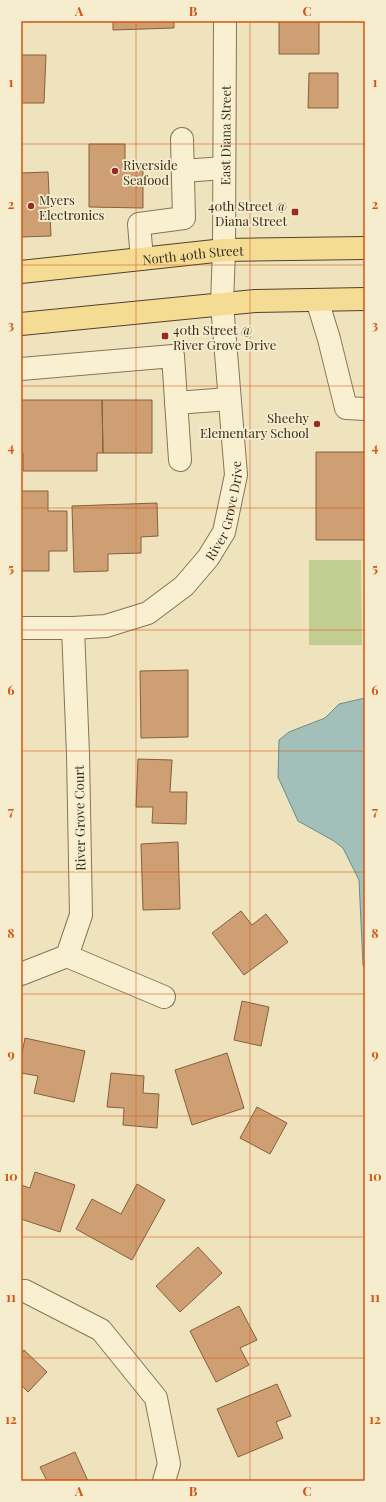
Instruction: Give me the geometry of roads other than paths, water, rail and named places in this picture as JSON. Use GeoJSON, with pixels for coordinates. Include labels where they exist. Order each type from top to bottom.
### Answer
{"type":"FeatureCollection","features":[{"type":"Feature","properties":{"kind":"main road","name":"North 40th Street"},"geometry":{"type":"LineString","coordinates":[[21,272],[224,250],[365,248]]}},
{"type":"Feature","properties":{"kind":"main road"},"geometry":{"type":"LineString","coordinates":[[21,324],[255,301],[365,299]]}},
{"type":"Feature","properties":{"kind":"street","name":"East Diana Street"},"geometry":{"type":"LineString","coordinates":[[224,250],[225,21]]}},
{"type":"Feature","properties":{"kind":"street"},"geometry":{"type":"LineString","coordinates":[[142,259],[139,224],[184,218],[182,139]]}},
{"type":"Feature","properties":{"kind":"street"},"geometry":{"type":"LineString","coordinates":[[183,171],[224,168]]}},
{"type":"Feature","properties":{"kind":"street","name":"River Grove Drive"},"geometry":{"type":"LineString","coordinates":[[21,628],[106,626],[148,613],[184,586],[208,558],[224,532],[236,476],[222,304],[224,250]]}},
{"type":"Feature","properties":{"kind":"street"},"geometry":{"type":"LineString","coordinates":[[317,300],[329,339],[346,408],[365,409]]}},
{"type":"Feature","properties":{"kind":"street"},"geometry":{"type":"LineString","coordinates":[[21,369],[173,356],[180,460]]}},
{"type":"Feature","properties":{"kind":"street"},"geometry":{"type":"LineString","coordinates":[[176,403],[229,399]]}},
{"type":"Feature","properties":{"kind":"street","name":"River Grove Court"},"geometry":{"type":"LineString","coordinates":[[67,956],[81,915],[78,754],[72,628]]}},
{"type":"Feature","properties":{"kind":"street"},"geometry":{"type":"LineString","coordinates":[[21,974],[67,956],[164,996]]}},
{"type":"Feature","properties":{"kind":"street"},"geometry":{"type":"LineString","coordinates":[[21,1291],[25,1291],[101,1330],[156,1398],[169,1464],[164,1481]]}},
{"type":"Feature","properties":{"kind":"water"},"geometry":{"type":"Polygon","coordinates":[[[365,698],[365,969],[363,965],[359,880],[343,848],[334,841],[298,821],[278,777],[279,740],[289,732],[325,718],[339,704],[365,698]]]}},
{"type":"Feature","properties":{"kind":"place","name":"Riverside Seafood"},"geometry":{"type":"Point","coordinates":[115,171]}},
{"type":"Feature","properties":{"kind":"place","name":"Myers Electronics"},"geometry":{"type":"Point","coordinates":[31,206]}},
{"type":"Feature","properties":{"kind":"place","name":"40th Street @ Diana Street"},"geometry":{"type":"Point","coordinates":[295,212]}},
{"type":"Feature","properties":{"kind":"place","name":"40th Street @ River Grove Drive"},"geometry":{"type":"Point","coordinates":[165,336]}},
{"type":"Feature","properties":{"kind":"place","name":"Sheehy Elementary School"},"geometry":{"type":"Point","coordinates":[317,424]}}]}
